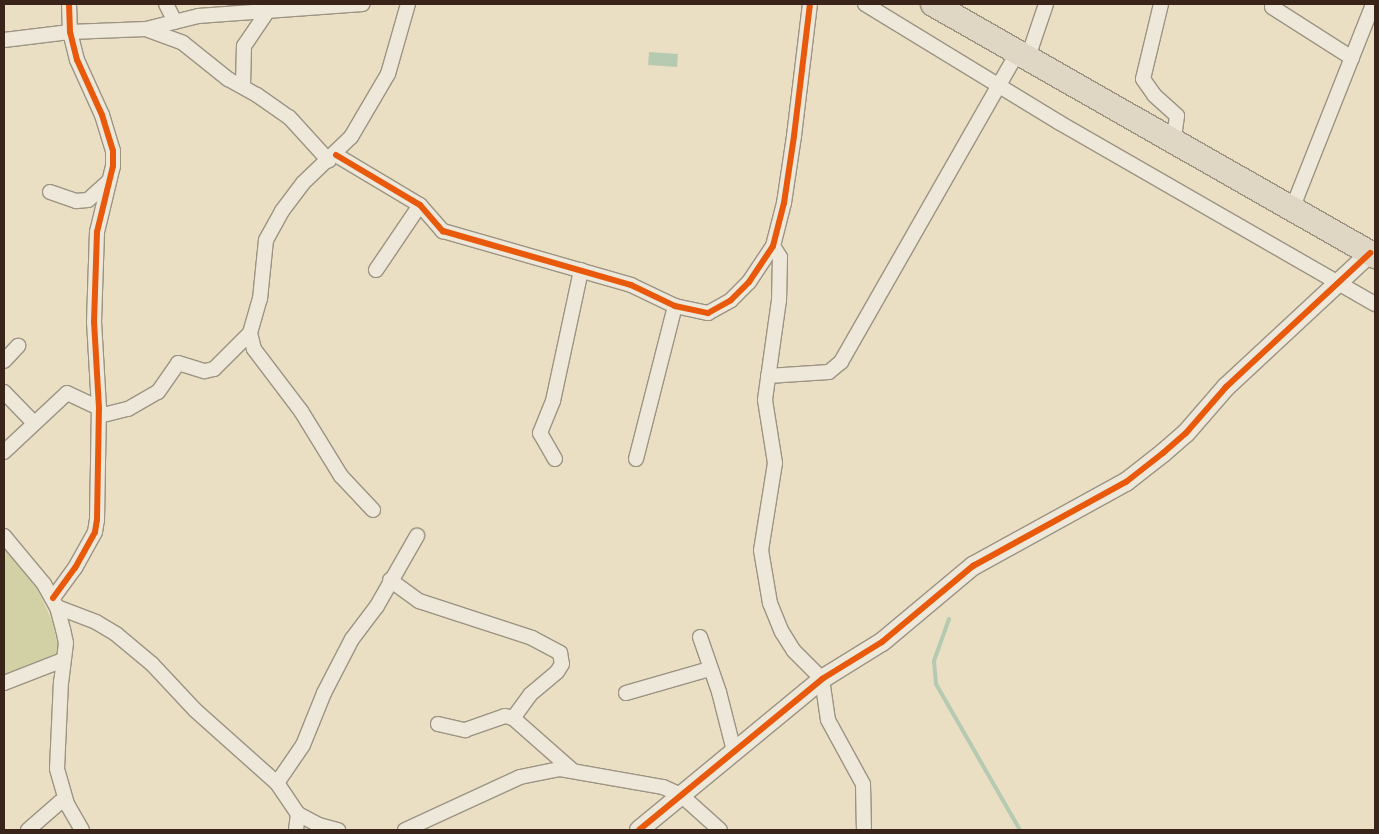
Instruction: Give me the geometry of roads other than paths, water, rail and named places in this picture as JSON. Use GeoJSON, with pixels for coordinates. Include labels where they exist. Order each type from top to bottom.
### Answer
{"type":"FeatureCollection","features":[{"type":"Feature","properties":{"kind":"highway"},"geometry":{"type":"LineString","coordinates":[[933,4],[1174,138],[1292,209],[1372,254]]}},
{"type":"Feature","properties":{"kind":"street"},"geometry":{"type":"LineString","coordinates":[[55,602],[95,532],[99,412],[94,322],[97,232],[110,180],[113,151],[102,115],[83,79],[70,32],[69,4]]}},
{"type":"Feature","properties":{"kind":"street"},"geometry":{"type":"LineString","coordinates":[[166,4],[175,22]]}},
{"type":"Feature","properties":{"kind":"street"},"geometry":{"type":"LineString","coordinates":[[4,40],[70,32],[146,29],[198,16],[363,4]]}},
{"type":"Feature","properties":{"kind":"street"},"geometry":{"type":"LineString","coordinates":[[4,452],[33,422],[67,393],[99,412],[128,409],[158,392],[178,363],[205,372],[214,369],[250,333],[260,299],[266,240],[282,211],[303,183],[333,158],[352,137],[388,74],[408,4]]}},
{"type":"Feature","properties":{"kind":"street"},"geometry":{"type":"LineString","coordinates":[[146,29],[183,43],[228,79],[243,86],[289,118],[333,158],[420,205],[443,231],[631,285],[675,306],[696,312],[719,309],[749,282],[773,246],[784,203],[810,4]]}},
{"type":"Feature","properties":{"kind":"street"},"geometry":{"type":"LineString","coordinates":[[865,4],[1000,84],[1060,123],[1375,304]]}},
{"type":"Feature","properties":{"kind":"street"},"geometry":{"type":"LineString","coordinates":[[768,376],[829,372],[841,362],[1000,84],[1023,55],[1046,4]]}},
{"type":"Feature","properties":{"kind":"street"},"geometry":{"type":"LineString","coordinates":[[1161,4],[1143,79],[1150,92],[1177,116],[1174,138]]}},
{"type":"Feature","properties":{"kind":"street"},"geometry":{"type":"LineString","coordinates":[[1292,209],[1373,4]]}},
{"type":"Feature","properties":{"kind":"street"},"geometry":{"type":"LineString","coordinates":[[1272,7],[1352,58]]}},
{"type":"Feature","properties":{"kind":"street"},"geometry":{"type":"LineString","coordinates":[[243,86],[244,46],[267,12]]}},
{"type":"Feature","properties":{"kind":"street"},"geometry":{"type":"LineString","coordinates":[[50,192],[76,201],[88,200],[110,180]]}},
{"type":"Feature","properties":{"kind":"street"},"geometry":{"type":"LineString","coordinates":[[376,270],[420,205]]}},
{"type":"Feature","properties":{"kind":"street"},"geometry":{"type":"LineString","coordinates":[[773,246],[780,257],[779,300],[765,400],[775,463],[760,550],[770,603],[790,645],[822,679],[828,720],[863,784],[864,830]]}},
{"type":"Feature","properties":{"kind":"street"},"geometry":{"type":"LineString","coordinates":[[639,830],[822,679],[882,642],[973,566],[1126,482],[1186,433],[1226,387],[1372,254]]}},
{"type":"Feature","properties":{"kind":"street"},"geometry":{"type":"LineString","coordinates":[[555,459],[540,433],[553,401],[580,270]]}},
{"type":"Feature","properties":{"kind":"street"},"geometry":{"type":"LineString","coordinates":[[636,459],[675,306]]}},
{"type":"Feature","properties":{"kind":"street"},"geometry":{"type":"LineString","coordinates":[[250,333],[254,349],[301,411],[341,476],[374,510]]}},
{"type":"Feature","properties":{"kind":"street"},"geometry":{"type":"LineString","coordinates":[[4,361],[18,346]]}},
{"type":"Feature","properties":{"kind":"street"},"geometry":{"type":"LineString","coordinates":[[4,392],[33,422]]}},
{"type":"Feature","properties":{"kind":"street"},"geometry":{"type":"LineString","coordinates":[[4,536],[30,565],[55,602],[66,643],[63,660],[57,769],[67,804],[82,830]]}},
{"type":"Feature","properties":{"kind":"street"},"geometry":{"type":"LineString","coordinates":[[277,783],[303,745],[324,693],[352,639],[377,606],[390,580],[417,536]]}},
{"type":"Feature","properties":{"kind":"street"},"geometry":{"type":"LineString","coordinates":[[390,580],[419,601],[532,638],[560,653],[562,664],[557,672],[530,695],[513,718]]}},
{"type":"Feature","properties":{"kind":"street"},"geometry":{"type":"LineString","coordinates":[[55,602],[116,634],[152,664],[194,710],[277,783],[298,814],[319,825],[338,830]]}},
{"type":"Feature","properties":{"kind":"street"},"geometry":{"type":"LineString","coordinates":[[700,637],[709,669],[719,692],[734,751]]}},
{"type":"Feature","properties":{"kind":"street"},"geometry":{"type":"LineString","coordinates":[[4,683],[63,660]]}},
{"type":"Feature","properties":{"kind":"street"},"geometry":{"type":"LineString","coordinates":[[626,693],[709,669]]}},
{"type":"Feature","properties":{"kind":"street"},"geometry":{"type":"LineString","coordinates":[[438,724],[465,730],[505,716],[513,718],[572,770]]}},
{"type":"Feature","properties":{"kind":"street"},"geometry":{"type":"LineString","coordinates":[[405,830],[520,777],[548,770],[572,770],[663,787],[681,795],[720,830]]}},
{"type":"Feature","properties":{"kind":"street"},"geometry":{"type":"LineString","coordinates":[[28,830],[60,802],[67,804]]}},
{"type":"Feature","properties":{"kind":"street"},"geometry":{"type":"LineString","coordinates":[[296,830],[298,814]]}},
{"type":"Feature","properties":{"kind":"waterway"},"geometry":{"type":"LineString","coordinates":[[949,619],[934,661],[936,684],[1020,830]]}}]}
